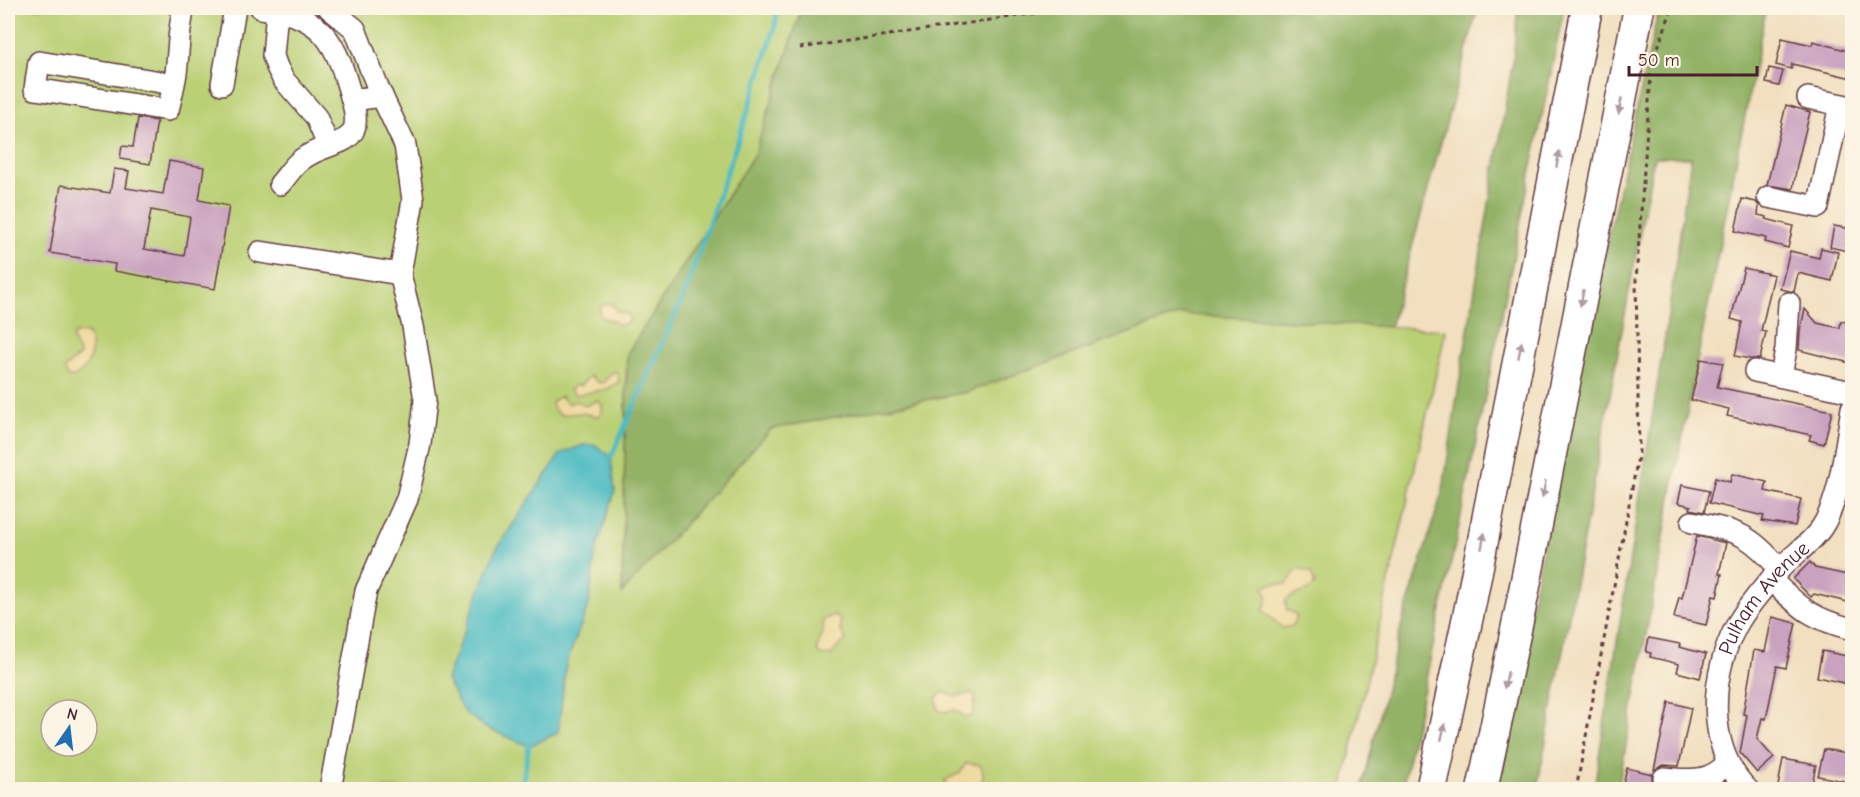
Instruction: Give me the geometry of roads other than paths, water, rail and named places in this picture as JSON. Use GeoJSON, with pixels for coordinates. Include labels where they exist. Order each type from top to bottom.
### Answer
{"type":"FeatureCollection","features":[{"type":"Feature","properties":{"kind":"highway"},"geometry":{"type":"LineString","coordinates":[[1431,789],[1471,602],[1587,8]]}},
{"type":"Feature","properties":{"kind":"highway"},"geometry":{"type":"LineString","coordinates":[[1482,789],[1525,588],[1639,8]]}},
{"type":"Feature","properties":{"kind":"street"},"geometry":{"type":"LineString","coordinates":[[173,84],[39,62],[35,89],[168,110],[173,84],[180,20],[184,8]]}},
{"type":"Feature","properties":{"kind":"street"},"geometry":{"type":"LineString","coordinates":[[222,84],[235,8]]}},
{"type":"Feature","properties":{"kind":"street"},"geometry":{"type":"LineString","coordinates":[[329,8],[355,29],[405,145],[413,200],[400,274],[425,399],[420,444],[407,499],[366,591],[330,789]]}},
{"type":"Feature","properties":{"kind":"street"},"geometry":{"type":"LineString","coordinates":[[280,184],[301,160],[328,145],[345,141],[356,130],[357,117],[342,66],[330,40],[310,22],[269,9],[273,56],[277,67],[283,79],[316,117],[328,145]]}},
{"type":"Feature","properties":{"kind":"street"},"geometry":{"type":"LineString","coordinates":[[352,100],[382,96]]}},
{"type":"Feature","properties":{"kind":"street"},"geometry":{"type":"LineString","coordinates":[[1768,197],[1818,207],[1846,106],[1808,98]]}},
{"type":"Feature","properties":{"kind":"street"},"geometry":{"type":"LineString","coordinates":[[260,252],[400,274]]}},
{"type":"Feature","properties":{"kind":"street"},"geometry":{"type":"LineString","coordinates":[[1781,376],[1786,349],[1789,303]]}},
{"type":"Feature","properties":{"kind":"street"},"geometry":{"type":"LineString","coordinates":[[1755,371],[1852,392]]}},
{"type":"Feature","properties":{"kind":"street","name":"Pulham Avenue"},"geometry":{"type":"LineString","coordinates":[[1748,789],[1735,775],[1720,742],[1717,725],[1721,671],[1731,637],[1739,621],[1775,575],[1822,527],[1836,490],[1852,408]]}},
{"type":"Feature","properties":{"kind":"street"},"geometry":{"type":"LineString","coordinates":[[1692,522],[1742,534],[1761,549],[1775,575],[1812,616],[1852,629]]}},
{"type":"Feature","properties":{"kind":"street"},"geometry":{"type":"LineString","coordinates":[[1664,778],[1697,780],[1719,772],[1728,763]]}},
{"type":"Feature","properties":{"kind":"water"},"geometry":{"type":"Polygon","coordinates":[[[583,445],[596,445],[611,457],[615,491],[595,554],[589,604],[566,664],[558,733],[529,746],[486,728],[463,711],[446,679],[495,551],[560,454],[583,445]]]}},
{"type":"Feature","properties":{"kind":"waterway"},"geometry":{"type":"LineString","coordinates":[[611,457],[684,295],[749,108],[775,27],[778,8]]}},
{"type":"Feature","properties":{"kind":"waterway"},"geometry":{"type":"LineString","coordinates":[[522,786],[529,746]]}}]}
